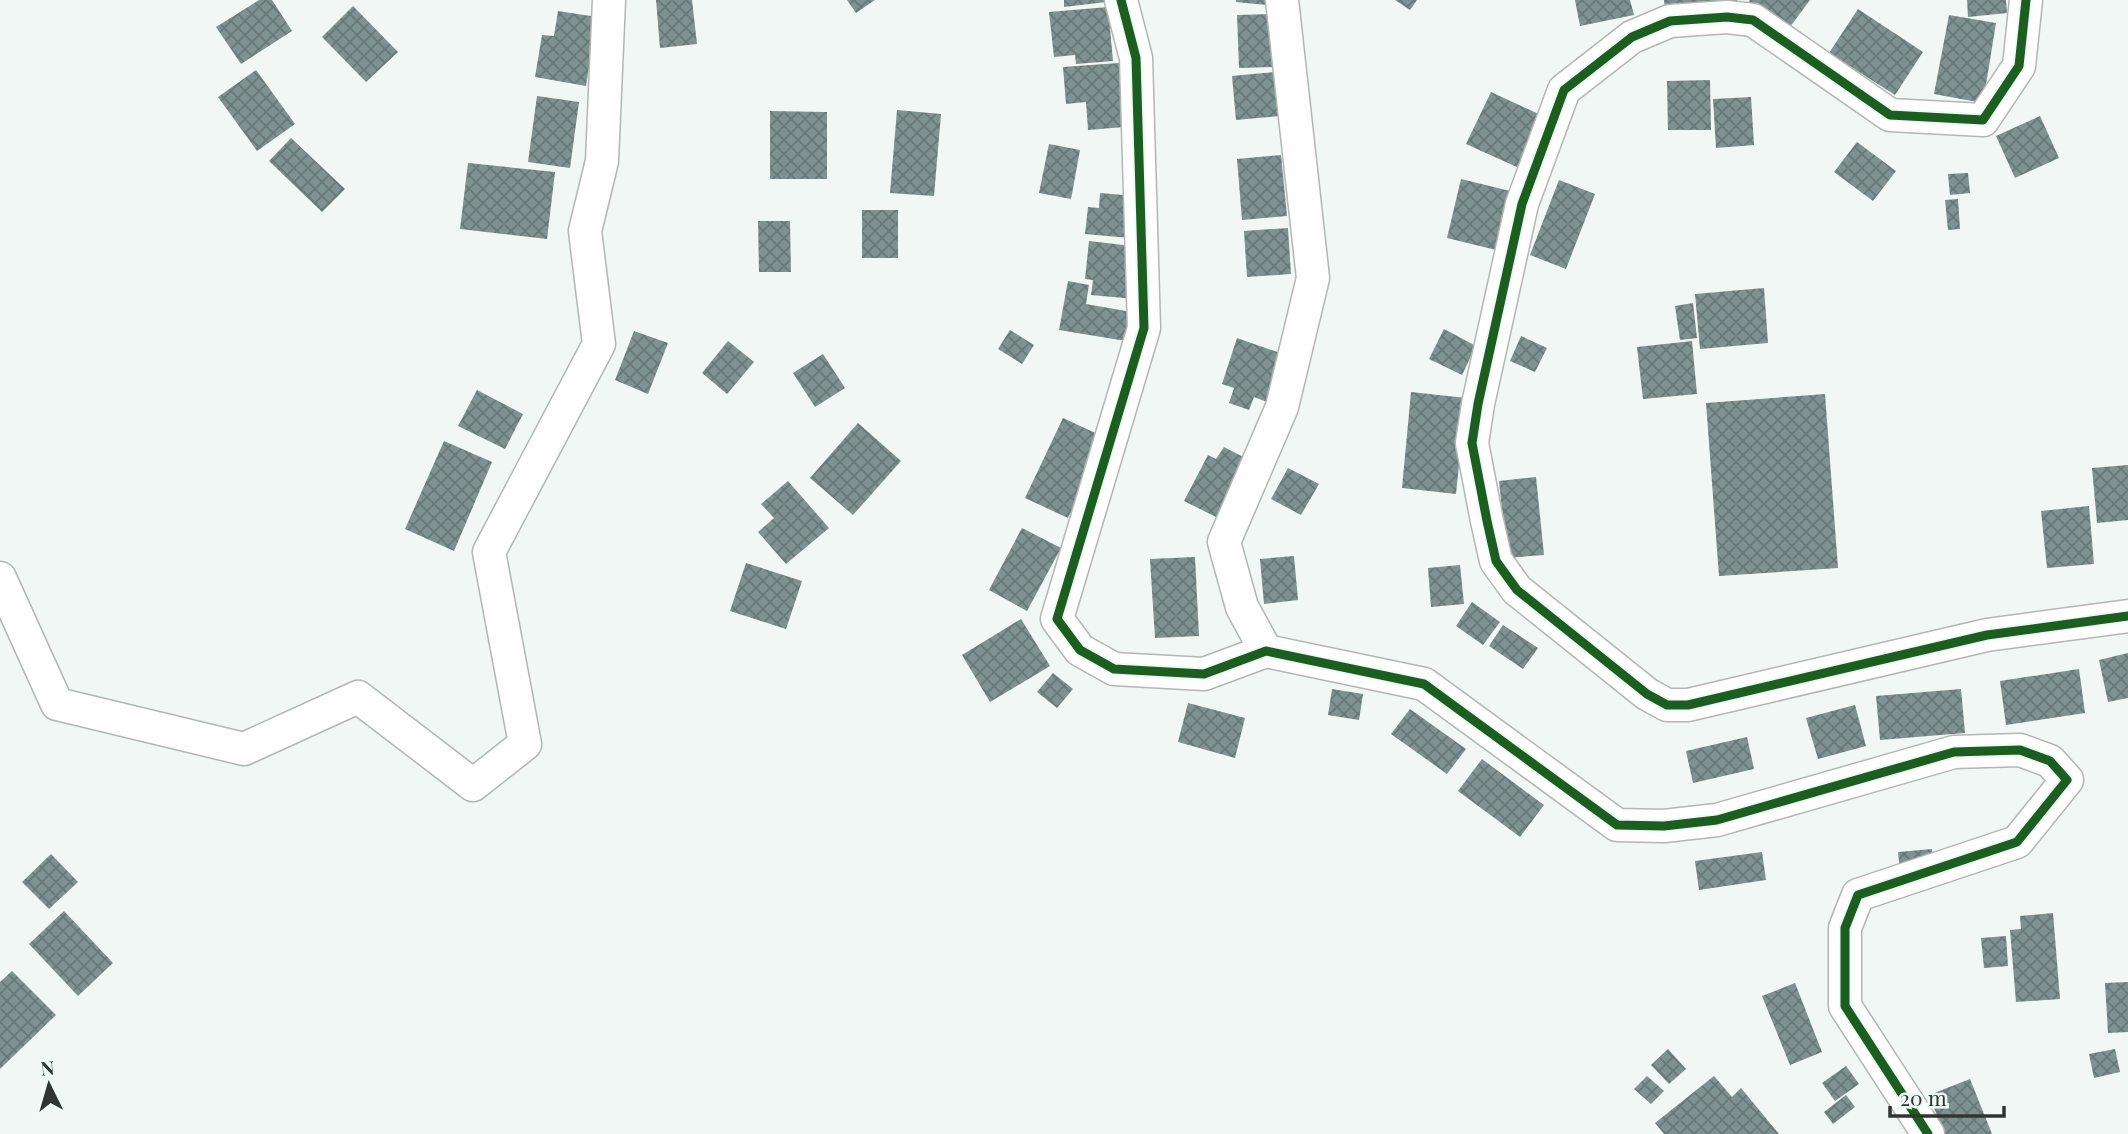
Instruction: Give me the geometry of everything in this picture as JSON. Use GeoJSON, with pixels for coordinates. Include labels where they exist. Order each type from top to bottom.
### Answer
{"type":"FeatureCollection","features":[{"type":"Feature","properties":{"kind":"street"},"geometry":{"type":"LineString","coordinates":[[0,578],[57,704],[244,749],[358,697],[473,785],[525,744],[489,552],[599,344],[585,231],[602,161],[609,0]]}},
{"type":"Feature","properties":{"kind":"street"},"geometry":{"type":"LineString","coordinates":[[1121,0],[1136,58],[1144,328],[1057,619],[1080,650],[1114,670],[1204,674],[1266,650],[1424,684],[1617,825],[1664,825],[1717,820],[1954,752],[2020,750],[2050,761],[2067,780],[2017,842],[1858,895],[1845,928],[1845,1006],[1928,1134]]}},
{"type":"Feature","properties":{"kind":"street"},"geometry":{"type":"LineString","coordinates":[[1266,650],[1242,607],[1224,542],[1282,407],[1313,278],[1282,0]]}},
{"type":"Feature","properties":{"kind":"street"},"geometry":{"type":"LineString","coordinates":[[2026,0],[2020,66],[1983,120],[1890,115],[1753,20],[1727,17],[1670,22],[1632,37],[1564,90],[1522,204],[1478,404],[1472,443],[1496,561],[1517,590],[1647,694],[1667,705],[1688,705],[1987,635],[2128,616]]}},
{"type":"Feature","properties":{"kind":"building"},"geometry":{"type":"Polygon","coordinates":[[[259,0],[272,0],[292,31],[241,64],[216,27],[259,0]]]}},
{"type":"Feature","properties":{"kind":"building"},"geometry":{"type":"Polygon","coordinates":[[[656,0],[692,0],[697,44],[660,48],[656,0]]]}},
{"type":"Feature","properties":{"kind":"building"},"geometry":{"type":"Polygon","coordinates":[[[847,0],[875,0],[856,13],[847,0]]]}},
{"type":"Feature","properties":{"kind":"building"},"geometry":{"type":"Polygon","coordinates":[[[1064,0],[1106,0],[1106,2],[1064,7],[1064,0]]]}},
{"type":"Feature","properties":{"kind":"building"},"geometry":{"type":"Polygon","coordinates":[[[1236,0],[1278,0],[1277,6],[1236,0]]]}},
{"type":"Feature","properties":{"kind":"building"},"geometry":{"type":"Polygon","coordinates":[[[1395,0],[1417,0],[1410,10],[1395,0]]]}},
{"type":"Feature","properties":{"kind":"building"},"geometry":{"type":"Polygon","coordinates":[[[1575,0],[1630,0],[1634,15],[1580,26],[1575,0]]]}},
{"type":"Feature","properties":{"kind":"building"},"geometry":{"type":"Polygon","coordinates":[[[1664,0],[1737,0],[1737,2],[1665,10],[1664,0]]]}},
{"type":"Feature","properties":{"kind":"building"},"geometry":{"type":"Polygon","coordinates":[[[1750,0],[1810,0],[1781,39],[1742,11],[1750,0]]]}},
{"type":"Feature","properties":{"kind":"building"},"geometry":{"type":"Polygon","coordinates":[[[1967,0],[2006,0],[2007,13],[1968,17],[1967,0]]]}},
{"type":"Feature","properties":{"kind":"building"},"geometry":{"type":"Polygon","coordinates":[[[353,6],[398,52],[366,82],[322,37],[353,6]]]}},
{"type":"Feature","properties":{"kind":"building"},"geometry":{"type":"Polygon","coordinates":[[[1108,7],[1113,61],[1076,64],[1075,55],[1054,57],[1049,12],[1108,7]]]}},
{"type":"Feature","properties":{"kind":"building"},"geometry":{"type":"Polygon","coordinates":[[[1858,9],[1923,52],[1895,95],[1829,53],[1858,9]]]}},
{"type":"Feature","properties":{"kind":"building"},"geometry":{"type":"Polygon","coordinates":[[[558,11],[597,17],[586,86],[535,77],[542,35],[554,36],[558,11]]]}},
{"type":"Feature","properties":{"kind":"building"},"geometry":{"type":"Polygon","coordinates":[[[1274,14],[1275,67],[1239,68],[1237,15],[1274,14]]]}},
{"type":"Feature","properties":{"kind":"building"},"geometry":{"type":"Polygon","coordinates":[[[1949,15],[1996,23],[1983,103],[1934,94],[1949,15]]]}},
{"type":"Feature","properties":{"kind":"building"},"geometry":{"type":"Polygon","coordinates":[[[1119,63],[1124,127],[1088,130],[1086,102],[1066,104],[1063,67],[1119,63]]]}},
{"type":"Feature","properties":{"kind":"building"},"geometry":{"type":"Polygon","coordinates":[[[256,70],[295,124],[257,151],[218,97],[256,70]]]}},
{"type":"Feature","properties":{"kind":"building"},"geometry":{"type":"Polygon","coordinates":[[[1276,72],[1280,116],[1236,120],[1232,76],[1276,72]]]}},
{"type":"Feature","properties":{"kind":"building"},"geometry":{"type":"Polygon","coordinates":[[[1710,80],[1711,130],[1668,130],[1667,81],[1710,80]]]}},
{"type":"Feature","properties":{"kind":"building"},"geometry":{"type":"Polygon","coordinates":[[[1491,92],[1543,116],[1519,168],[1466,144],[1491,92]]]}},
{"type":"Feature","properties":{"kind":"building"},"geometry":{"type":"Polygon","coordinates":[[[537,96],[579,102],[570,168],[528,162],[537,96]]]}},
{"type":"Feature","properties":{"kind":"building"},"geometry":{"type":"Polygon","coordinates":[[[1751,97],[1754,145],[1716,148],[1713,99],[1751,97]]]}},
{"type":"Feature","properties":{"kind":"building"},"geometry":{"type":"Polygon","coordinates":[[[897,110],[941,114],[934,196],[890,193],[897,110]]]}},
{"type":"Feature","properties":{"kind":"building"},"geometry":{"type":"Polygon","coordinates":[[[770,111],[827,112],[827,179],[770,179],[770,111]]]}},
{"type":"Feature","properties":{"kind":"building"},"geometry":{"type":"Polygon","coordinates":[[[2040,116],[2059,158],[2015,178],[1996,136],[2040,116]]]}},
{"type":"Feature","properties":{"kind":"building"},"geometry":{"type":"Polygon","coordinates":[[[291,138],[345,189],[322,212],[269,161],[291,138]]]}},
{"type":"Feature","properties":{"kind":"building"},"geometry":{"type":"Polygon","coordinates":[[[1857,142],[1896,171],[1873,201],[1834,172],[1857,142]]]}},
{"type":"Feature","properties":{"kind":"building"},"geometry":{"type":"Polygon","coordinates":[[[1049,144],[1080,150],[1071,199],[1039,193],[1049,144]]]}},
{"type":"Feature","properties":{"kind":"building"},"geometry":{"type":"Polygon","coordinates":[[[1281,155],[1287,216],[1242,220],[1237,159],[1281,155]]]}},
{"type":"Feature","properties":{"kind":"building"},"geometry":{"type":"Polygon","coordinates":[[[468,163],[555,172],[547,239],[460,229],[468,163]]]}},
{"type":"Feature","properties":{"kind":"building"},"geometry":{"type":"Polygon","coordinates":[[[1968,173],[1970,193],[1950,195],[1948,174],[1968,173]]]}},
{"type":"Feature","properties":{"kind":"building"},"geometry":{"type":"Polygon","coordinates":[[[1461,179],[1510,191],[1496,250],[1447,238],[1461,179]]]}},
{"type":"Feature","properties":{"kind":"building"},"geometry":{"type":"Polygon","coordinates":[[[1559,180],[1595,194],[1566,269],[1530,255],[1559,180]]]}},
{"type":"Feature","properties":{"kind":"building"},"geometry":{"type":"Polygon","coordinates":[[[1100,193],[1135,196],[1130,238],[1085,234],[1088,207],[1099,208],[1100,193]]]}},
{"type":"Feature","properties":{"kind":"building"},"geometry":{"type":"Polygon","coordinates":[[[1958,199],[1960,229],[1948,230],[1945,200],[1958,199]]]}},
{"type":"Feature","properties":{"kind":"building"},"geometry":{"type":"Polygon","coordinates":[[[862,210],[898,210],[898,258],[862,258],[862,210]]]}},
{"type":"Feature","properties":{"kind":"building"},"geometry":{"type":"Polygon","coordinates":[[[758,221],[790,221],[791,272],[759,272],[758,221]]]}},
{"type":"Feature","properties":{"kind":"building"},"geometry":{"type":"Polygon","coordinates":[[[1288,228],[1291,274],[1247,277],[1244,231],[1288,228]]]}},
{"type":"Feature","properties":{"kind":"building"},"geometry":{"type":"Polygon","coordinates":[[[1089,241],[1141,247],[1135,299],[1091,295],[1093,280],[1085,279],[1089,241]]]}},
{"type":"Feature","properties":{"kind":"building"},"geometry":{"type":"Polygon","coordinates":[[[1068,281],[1089,285],[1086,304],[1137,313],[1132,342],[1059,330],[1068,281]]]}},
{"type":"Feature","properties":{"kind":"building"},"geometry":{"type":"Polygon","coordinates":[[[1764,288],[1768,343],[1700,349],[1695,294],[1764,288]]]}},
{"type":"Feature","properties":{"kind":"building"},"geometry":{"type":"Polygon","coordinates":[[[1693,303],[1697,338],[1680,340],[1675,306],[1693,303]]]}},
{"type":"Feature","properties":{"kind":"building"},"geometry":{"type":"Polygon","coordinates":[[[1444,329],[1476,346],[1462,375],[1429,359],[1444,329]]]}},
{"type":"Feature","properties":{"kind":"building"},"geometry":{"type":"Polygon","coordinates":[[[1010,330],[1034,345],[1022,364],[998,349],[1010,330]]]}},
{"type":"Feature","properties":{"kind":"building"},"geometry":{"type":"Polygon","coordinates":[[[634,331],[668,343],[648,394],[615,380],[634,331]]]}},
{"type":"Feature","properties":{"kind":"building"},"geometry":{"type":"Polygon","coordinates":[[[1521,336],[1547,348],[1535,372],[1510,361],[1521,336]]]}},
{"type":"Feature","properties":{"kind":"building"},"geometry":{"type":"Polygon","coordinates":[[[1237,338],[1283,354],[1267,402],[1254,397],[1249,410],[1229,403],[1234,388],[1222,384],[1237,338]]]}},
{"type":"Feature","properties":{"kind":"building"},"geometry":{"type":"Polygon","coordinates":[[[728,341],[754,362],[727,394],[702,373],[728,341]]]}},
{"type":"Feature","properties":{"kind":"building"},"geometry":{"type":"Polygon","coordinates":[[[1692,341],[1697,394],[1643,399],[1637,347],[1692,341]]]}},
{"type":"Feature","properties":{"kind":"building"},"geometry":{"type":"Polygon","coordinates":[[[823,354],[845,388],[815,407],[793,373],[823,354]]]}},
{"type":"Feature","properties":{"kind":"building"},"geometry":{"type":"Polygon","coordinates":[[[477,390],[523,414],[505,449],[458,426],[477,390]]]}},
{"type":"Feature","properties":{"kind":"building"},"geometry":{"type":"Polygon","coordinates":[[[1411,392],[1466,398],[1456,494],[1402,488],[1411,392]]]}},
{"type":"Feature","properties":{"kind":"building"},"geometry":{"type":"Polygon","coordinates":[[[1825,394],[1838,568],[1719,576],[1706,403],[1825,394]]]}},
{"type":"Feature","properties":{"kind":"building"},"geometry":{"type":"Polygon","coordinates":[[[1063,418],[1106,438],[1068,518],[1025,498],[1063,418]]]}},
{"type":"Feature","properties":{"kind":"building"},"geometry":{"type":"Polygon","coordinates":[[[858,423],[901,461],[853,515],[810,478],[858,423]]]}},
{"type":"Feature","properties":{"kind":"building"},"geometry":{"type":"Polygon","coordinates":[[[444,441],[492,462],[454,551],[405,529],[444,441]]]}},
{"type":"Feature","properties":{"kind":"building"},"geometry":{"type":"Polygon","coordinates":[[[1224,447],[1247,459],[1216,517],[1184,501],[1208,455],[1216,459],[1224,447]]]}},
{"type":"Feature","properties":{"kind":"building"},"geometry":{"type":"Polygon","coordinates":[[[2128,465],[2128,520],[2097,523],[2092,468],[2128,465]]]}},
{"type":"Feature","properties":{"kind":"building"},"geometry":{"type":"Polygon","coordinates":[[[1288,468],[1319,484],[1301,515],[1271,499],[1288,468]]]}},
{"type":"Feature","properties":{"kind":"building"},"geometry":{"type":"Polygon","coordinates":[[[1536,477],[1544,555],[1507,558],[1499,481],[1536,477]]]}},
{"type":"Feature","properties":{"kind":"building"},"geometry":{"type":"Polygon","coordinates":[[[788,481],[829,528],[786,564],[758,532],[774,518],[761,504],[788,481]]]}},
{"type":"Feature","properties":{"kind":"building"},"geometry":{"type":"Polygon","coordinates":[[[2089,506],[2094,564],[2047,568],[2041,511],[2089,506]]]}},
{"type":"Feature","properties":{"kind":"building"},"geometry":{"type":"Polygon","coordinates":[[[1022,528],[1061,548],[1027,611],[989,590],[1022,528]]]}},
{"type":"Feature","properties":{"kind":"building"},"geometry":{"type":"Polygon","coordinates":[[[1294,556],[1298,600],[1264,604],[1260,559],[1294,556]]]}},
{"type":"Feature","properties":{"kind":"building"},"geometry":{"type":"Polygon","coordinates":[[[1195,557],[1199,636],[1155,638],[1150,559],[1195,557]]]}},
{"type":"Feature","properties":{"kind":"building"},"geometry":{"type":"Polygon","coordinates":[[[746,563],[802,581],[786,629],[730,611],[746,563]]]}},
{"type":"Feature","properties":{"kind":"building"},"geometry":{"type":"Polygon","coordinates":[[[1460,565],[1464,604],[1431,607],[1428,568],[1460,565]]]}},
{"type":"Feature","properties":{"kind":"building"},"geometry":{"type":"Polygon","coordinates":[[[1472,602],[1500,622],[1483,645],[1456,626],[1472,602]]]}},
{"type":"Feature","properties":{"kind":"building"},"geometry":{"type":"Polygon","coordinates":[[[1021,619],[1050,666],[990,702],[962,655],[1021,619]]]}},
{"type":"Feature","properties":{"kind":"building"},"geometry":{"type":"Polygon","coordinates":[[[1503,625],[1538,648],[1523,669],[1489,646],[1503,625]]]}},
{"type":"Feature","properties":{"kind":"building"},"geometry":{"type":"Polygon","coordinates":[[[2128,653],[2128,698],[2108,702],[2099,660],[2128,653]]]}},
{"type":"Feature","properties":{"kind":"building"},"geometry":{"type":"Polygon","coordinates":[[[2079,669],[2085,713],[2006,725],[2000,681],[2079,669]]]}},
{"type":"Feature","properties":{"kind":"building"},"geometry":{"type":"Polygon","coordinates":[[[1053,673],[1073,689],[1057,708],[1037,692],[1053,673]]]}},
{"type":"Feature","properties":{"kind":"building"},"geometry":{"type":"Polygon","coordinates":[[[1332,689],[1363,694],[1359,720],[1328,715],[1332,689]]]}},
{"type":"Feature","properties":{"kind":"building"},"geometry":{"type":"Polygon","coordinates":[[[1961,689],[1965,733],[1880,740],[1876,696],[1961,689]]]}},
{"type":"Feature","properties":{"kind":"building"},"geometry":{"type":"Polygon","coordinates":[[[1188,703],[1245,718],[1235,758],[1178,742],[1188,703]]]}},
{"type":"Feature","properties":{"kind":"building"},"geometry":{"type":"Polygon","coordinates":[[[1855,705],[1866,746],[1818,759],[1806,718],[1855,705]]]}},
{"type":"Feature","properties":{"kind":"building"},"geometry":{"type":"Polygon","coordinates":[[[1410,709],[1466,749],[1447,774],[1391,734],[1410,709]]]}},
{"type":"Feature","properties":{"kind":"building"},"geometry":{"type":"Polygon","coordinates":[[[1747,737],[1754,769],[1693,783],[1686,751],[1747,737]]]}},
{"type":"Feature","properties":{"kind":"building"},"geometry":{"type":"Polygon","coordinates":[[[1482,759],[1544,805],[1520,837],[1458,791],[1482,759]]]}},
{"type":"Feature","properties":{"kind":"building"},"geometry":{"type":"Polygon","coordinates":[[[1932,849],[1934,868],[1900,871],[1898,852],[1932,849]]]}},
{"type":"Feature","properties":{"kind":"building"},"geometry":{"type":"Polygon","coordinates":[[[1762,852],[1766,880],[1699,890],[1695,861],[1762,852]]]}},
{"type":"Feature","properties":{"kind":"building"},"geometry":{"type":"Polygon","coordinates":[[[51,854],[78,882],[49,909],[22,882],[51,854]]]}},
{"type":"Feature","properties":{"kind":"building"},"geometry":{"type":"Polygon","coordinates":[[[64,911],[113,963],[78,996],[29,944],[64,911]]]}},
{"type":"Feature","properties":{"kind":"building"},"geometry":{"type":"Polygon","coordinates":[[[2053,913],[2060,999],[2016,1002],[2010,930],[2021,929],[2020,916],[2053,913]]]}},
{"type":"Feature","properties":{"kind":"building"},"geometry":{"type":"Polygon","coordinates":[[[2006,936],[2008,966],[1984,968],[1981,938],[2006,936]]]}},
{"type":"Feature","properties":{"kind":"building"},"geometry":{"type":"Polygon","coordinates":[[[12,971],[56,1015],[0,1069],[0,982],[12,971]]]}},
{"type":"Feature","properties":{"kind":"building"},"geometry":{"type":"Polygon","coordinates":[[[2128,982],[2128,1032],[2108,1033],[2105,983],[2128,982]]]}},
{"type":"Feature","properties":{"kind":"building"},"geometry":{"type":"Polygon","coordinates":[[[1795,983],[1822,1052],[1790,1065],[1762,996],[1795,983]]]}},
{"type":"Feature","properties":{"kind":"building"},"geometry":{"type":"Polygon","coordinates":[[[1668,1049],[1686,1069],[1669,1084],[1651,1065],[1668,1049]]]}},
{"type":"Feature","properties":{"kind":"building"},"geometry":{"type":"Polygon","coordinates":[[[2115,1049],[2120,1072],[2094,1078],[2089,1054],[2115,1049]]]}},
{"type":"Feature","properties":{"kind":"building"},"geometry":{"type":"Polygon","coordinates":[[[1846,1066],[1859,1084],[1835,1101],[1822,1083],[1846,1066]]]}},
{"type":"Feature","properties":{"kind":"building"},"geometry":{"type":"Polygon","coordinates":[[[1647,1076],[1664,1091],[1651,1104],[1634,1089],[1647,1076]]]}},
{"type":"Feature","properties":{"kind":"building"},"geometry":{"type":"Polygon","coordinates":[[[1714,1076],[1732,1097],[1741,1088],[1779,1134],[1664,1134],[1655,1123],[1714,1076]]]}},
{"type":"Feature","properties":{"kind":"building"},"geometry":{"type":"Polygon","coordinates":[[[1970,1079],[1992,1134],[1944,1134],[1929,1095],[1970,1079]]]}},
{"type":"Feature","properties":{"kind":"building"},"geometry":{"type":"Polygon","coordinates":[[[1846,1095],[1855,1107],[1833,1124],[1824,1112],[1846,1095]]]}},
{"type":"Feature","properties":{"kind":"cycle path"},"geometry":{"type":"LineString","coordinates":[[1121,0],[1136,58],[1144,328],[1057,619],[1080,650],[1114,669],[1204,674],[1266,651],[1424,684],[1617,825],[1664,826],[1717,820],[1954,752],[2020,750],[2050,761],[2067,780],[2017,842],[1858,895],[1845,928],[1845,1006],[1928,1134]]}},
{"type":"Feature","properties":{"kind":"cycle path"},"geometry":{"type":"LineString","coordinates":[[2026,0],[2019,66],[1983,120],[1890,115],[1753,20],[1727,17],[1670,21],[1632,37],[1564,90],[1522,204],[1478,404],[1472,443],[1496,561],[1517,590],[1647,694],[1667,705],[1688,705],[1987,635],[2128,616]]}}]}
